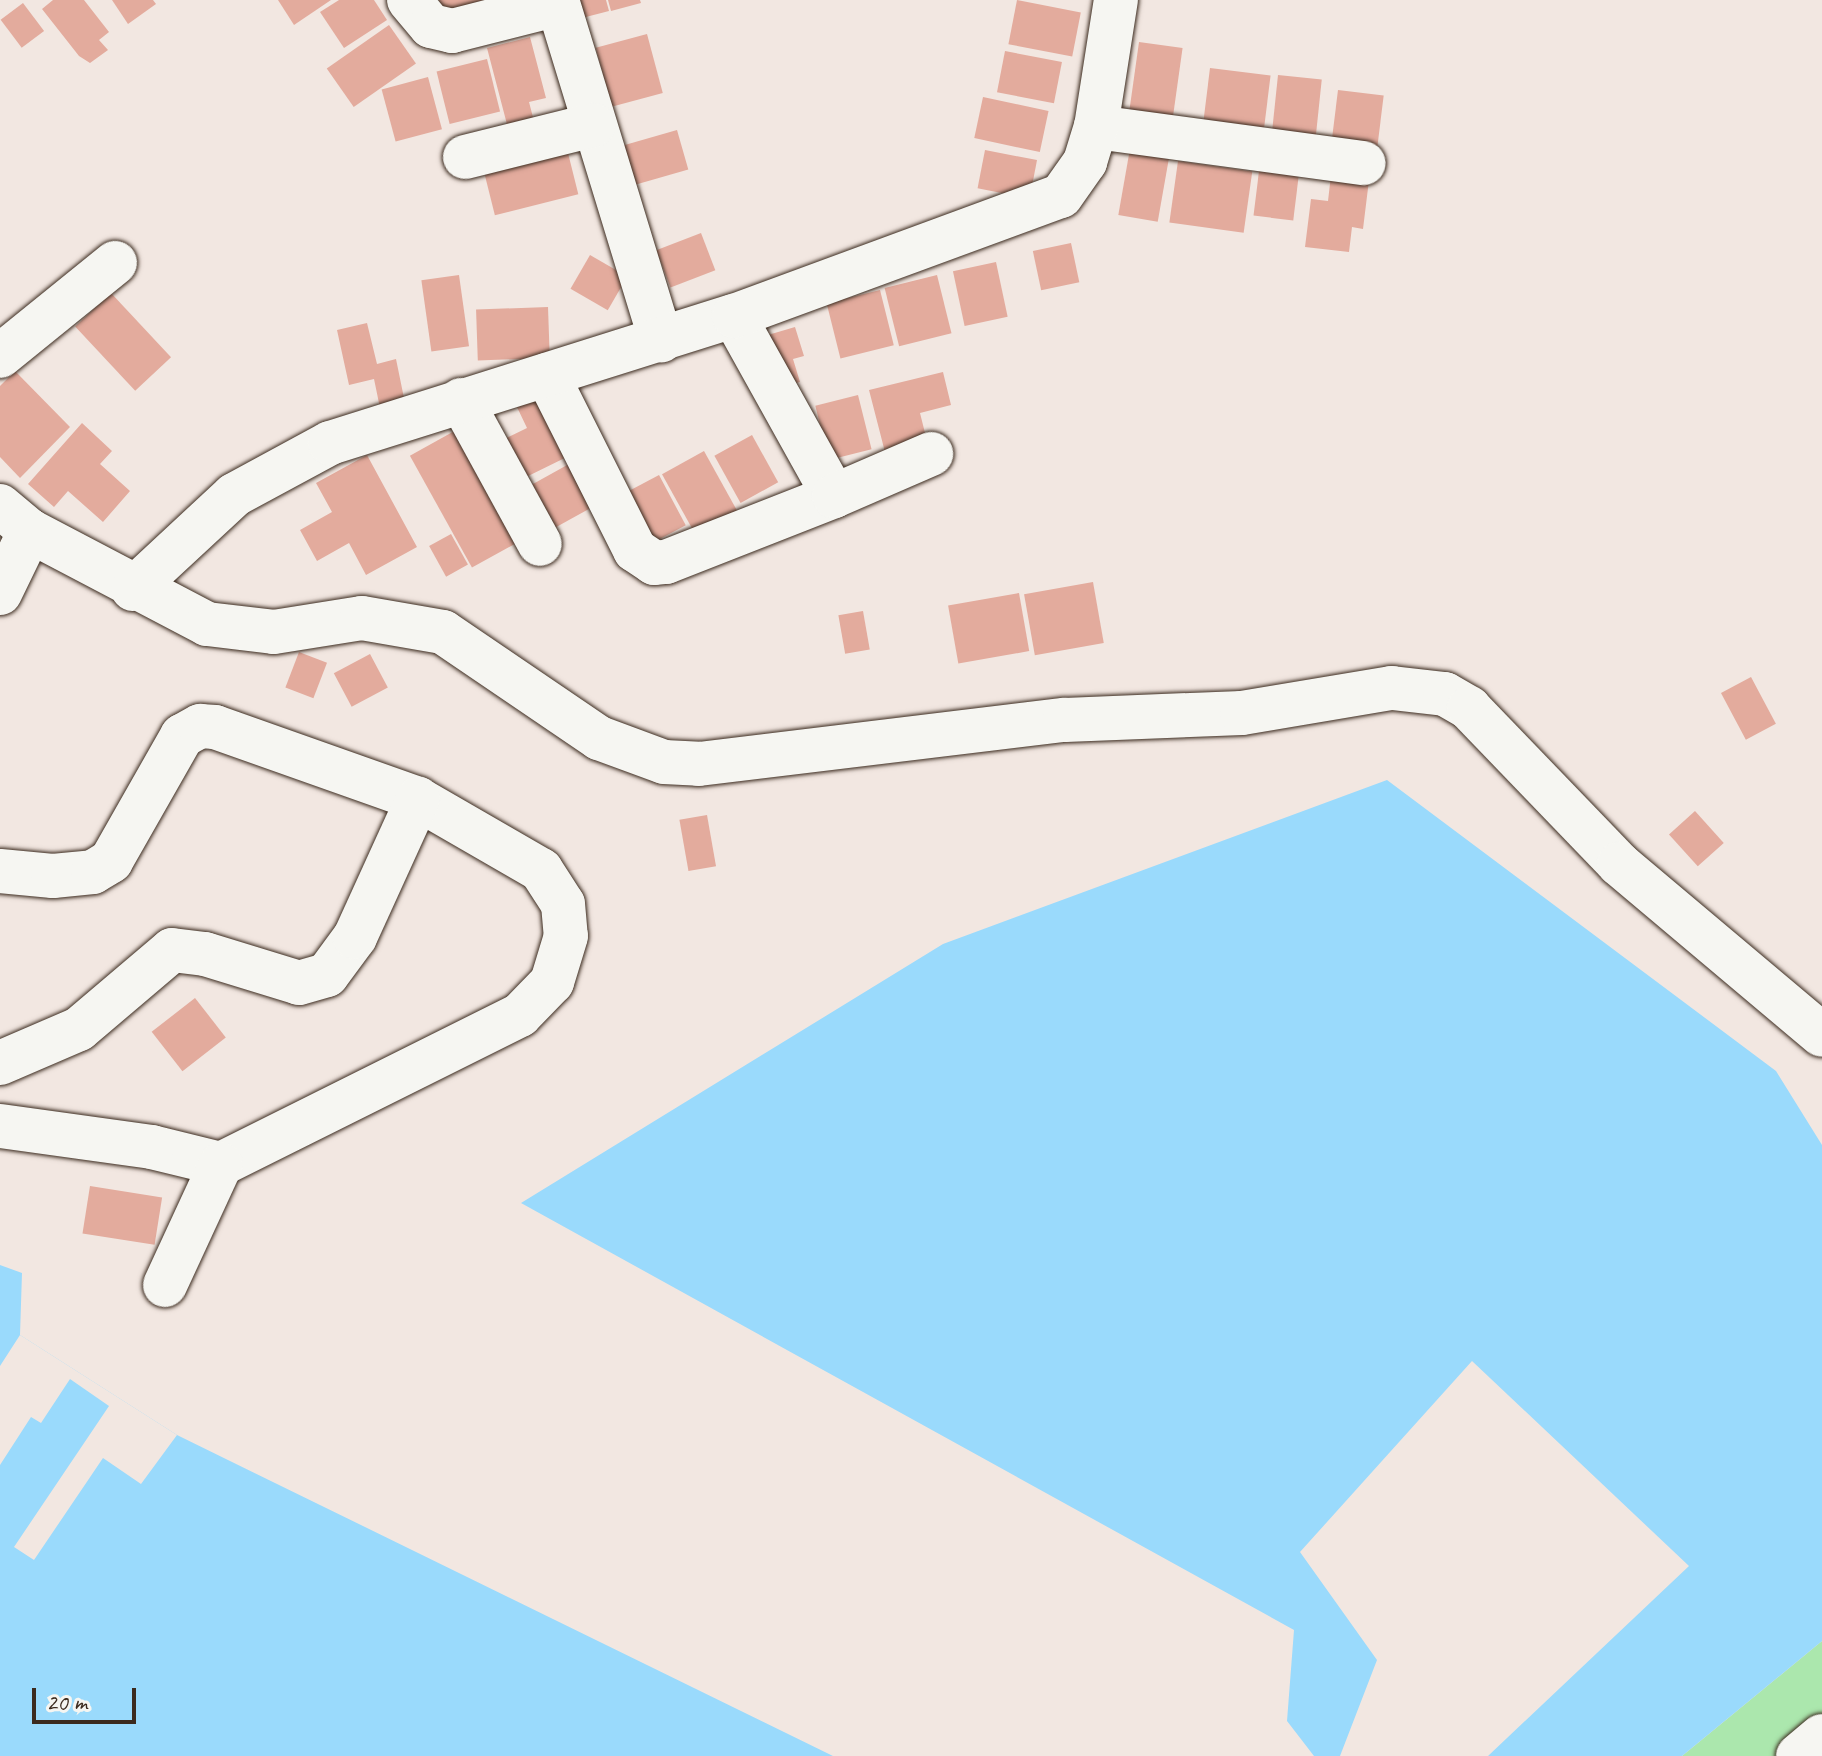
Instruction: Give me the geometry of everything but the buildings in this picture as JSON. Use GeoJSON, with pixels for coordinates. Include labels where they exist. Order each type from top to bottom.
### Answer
{"type":"FeatureCollection","features":[{"type":"Feature","properties":{"kind":"street"},"geometry":{"type":"LineString","coordinates":[[409,0],[431,26],[452,31],[557,2],[661,340]]}},
{"type":"Feature","properties":{"kind":"street"},"geometry":{"type":"LineString","coordinates":[[133,589],[190,530],[281,465],[461,400],[734,316],[1043,205],[1072,184],[1096,127],[1116,0]]}},
{"type":"Feature","properties":{"kind":"street"},"geometry":{"type":"LineString","coordinates":[[465,157],[593,125]]}},
{"type":"Feature","properties":{"kind":"street"},"geometry":{"type":"LineString","coordinates":[[1096,127],[1364,163]]}},
{"type":"Feature","properties":{"kind":"street"},"geometry":{"type":"LineString","coordinates":[[0,356],[115,263]]}},
{"type":"Feature","properties":{"kind":"street"},"geometry":{"type":"LineString","coordinates":[[734,316],[834,496]]}},
{"type":"Feature","properties":{"kind":"street"},"geometry":{"type":"LineString","coordinates":[[547,375],[642,558],[666,562],[931,454]]}},
{"type":"Feature","properties":{"kind":"street"},"geometry":{"type":"LineString","coordinates":[[461,400],[540,544]]}},
{"type":"Feature","properties":{"kind":"street"},"geometry":{"type":"LineString","coordinates":[[0,593],[15,519],[133,589],[207,624],[242,631],[362,618],[443,632],[599,738],[664,762],[699,764],[1065,720],[1242,713],[1392,688],[1445,694],[1469,708],[1619,864],[1822,1035]]}},
{"type":"Feature","properties":{"kind":"street"},"geometry":{"type":"LineString","coordinates":[[0,871],[53,876],[93,872],[111,861],[182,736],[200,726],[418,799],[541,870],[563,904],[566,936],[552,982],[491,1033],[221,1164],[139,1145],[0,1126]]}},
{"type":"Feature","properties":{"kind":"street"},"geometry":{"type":"LineString","coordinates":[[0,1063],[79,1029],[172,950],[205,954],[299,983],[327,975],[355,937],[418,799]]}},
{"type":"Feature","properties":{"kind":"street"},"geometry":{"type":"LineString","coordinates":[[165,1285],[221,1164]]}},
{"type":"Feature","properties":{"kind":"street"},"geometry":{"type":"LineString","coordinates":[[1798,1756],[1822,1736]]}},
{"type":"Feature","properties":{"kind":"green space"},"geometry":{"type":"Polygon","coordinates":[[[1822,1641],[1822,1756],[1682,1756],[1822,1641]]]}},
{"type":"Feature","properties":{"kind":"water"},"geometry":{"type":"Polygon","coordinates":[[[1387,780],[1776,1071],[1822,1145],[1822,1641],[1682,1756],[1488,1756],[1689,1566],[1472,1361],[1300,1552],[1377,1660],[1340,1756],[1314,1756],[1287,1721],[1294,1630],[521,1203],[943,944],[1387,780]]]}},
{"type":"Feature","properties":{"kind":"water"},"geometry":{"type":"Polygon","coordinates":[[[0,1265],[22,1273],[20,1335],[177,1435],[833,1756],[0,1756],[0,1265]]]}},
{"type":"Feature","properties":{"kind":"pier"},"geometry":{"type":"Polygon","coordinates":[[[20,1335],[177,1435],[141,1484],[103,1458],[34,1560],[14,1547],[109,1406],[70,1379],[41,1423],[31,1417],[0,1465],[0,1366],[20,1335]]]}}]}
